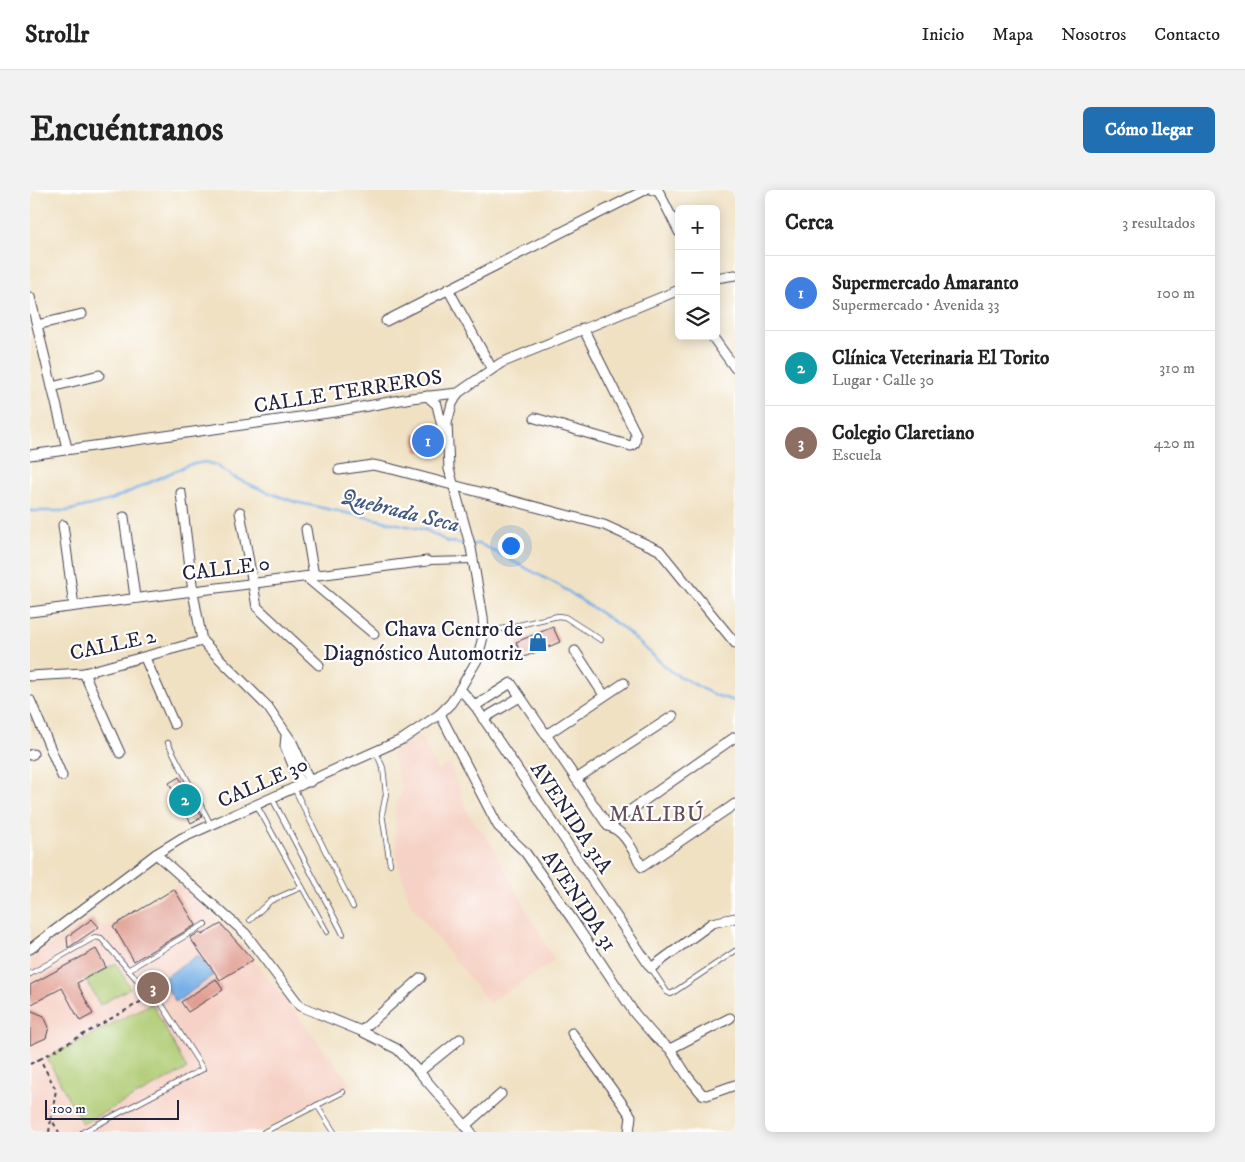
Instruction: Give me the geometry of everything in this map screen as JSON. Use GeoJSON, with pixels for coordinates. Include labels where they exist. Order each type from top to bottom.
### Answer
{"type":"FeatureCollection","features":[{"type":"Feature","properties":{"kind":"street"},"geometry":{"type":"LineString","coordinates":[[386,321],[644,190]]}},
{"type":"Feature","properties":{"kind":"street"},"geometry":{"type":"LineString","coordinates":[[653,190],[659,192],[675,224]]}},
{"type":"Feature","properties":{"kind":"street"},"geometry":{"type":"LineString","coordinates":[[720,277],[735,274]]}},
{"type":"Feature","properties":{"kind":"street"},"geometry":{"type":"LineString","coordinates":[[448,289],[492,369]]}},
{"type":"Feature","properties":{"kind":"street","name":"CALLE TERREROS"},"geometry":{"type":"LineString","coordinates":[[30,455],[458,393],[492,369],[583,328],[675,291]]}},
{"type":"Feature","properties":{"kind":"street"},"geometry":{"type":"LineString","coordinates":[[30,297],[68,448]]}},
{"type":"Feature","properties":{"kind":"street"},"geometry":{"type":"LineString","coordinates":[[37,325],[82,314]]}},
{"type":"Feature","properties":{"kind":"street"},"geometry":{"type":"LineString","coordinates":[[535,418],[631,446],[635,443],[636,434],[583,328]]}},
{"type":"Feature","properties":{"kind":"street"},"geometry":{"type":"LineString","coordinates":[[715,340],[735,368]]}},
{"type":"Feature","properties":{"kind":"street"},"geometry":{"type":"LineString","coordinates":[[52,387],[99,375]]}},
{"type":"Feature","properties":{"kind":"street"},"geometry":{"type":"LineString","coordinates":[[446,443],[447,423],[452,404],[458,393]]}},
{"type":"Feature","properties":{"kind":"street"},"geometry":{"type":"LineString","coordinates":[[427,396],[437,405],[446,443],[449,469],[469,537],[483,616],[484,633]]}},
{"type":"Feature","properties":{"kind":"street"},"geometry":{"type":"LineString","coordinates":[[339,470],[373,465],[604,524],[659,550],[735,643]]}},
{"type":"Feature","properties":{"kind":"street"},"geometry":{"type":"LineString","coordinates":[[180,492],[193,592],[202,641],[268,707],[286,736],[285,746],[302,785]]}},
{"type":"Feature","properties":{"kind":"street"},"geometry":{"type":"LineString","coordinates":[[240,512],[257,607],[319,665]]}},
{"type":"Feature","properties":{"kind":"street"},"geometry":{"type":"LineString","coordinates":[[124,517],[135,597]]}},
{"type":"Feature","properties":{"kind":"street"},"geometry":{"type":"LineString","coordinates":[[63,525],[74,606]]}},
{"type":"Feature","properties":{"kind":"street"},"geometry":{"type":"LineString","coordinates":[[306,529],[310,576],[374,634]]}},
{"type":"Feature","properties":{"kind":"street"},"geometry":{"type":"LineString","coordinates":[[427,561],[473,560]]}},
{"type":"Feature","properties":{"kind":"street","name":"CALLE 0"},"geometry":{"type":"LineString","coordinates":[[30,612],[427,561]]}},
{"type":"Feature","properties":{"kind":"street","name":"CALLE 30"},"geometry":{"type":"LineString","coordinates":[[30,949],[156,854],[256,804],[403,739],[440,714],[451,703],[477,660],[484,633]]}},
{"type":"Feature","properties":{"kind":"street","name":"CALLE 2"},"geometry":{"type":"LineString","coordinates":[[30,676],[84,673],[202,641]]}},
{"type":"Feature","properties":{"kind":"street"},"geometry":{"type":"LineString","coordinates":[[575,651],[604,696]]}},
{"type":"Feature","properties":{"kind":"street"},"geometry":{"type":"LineString","coordinates":[[145,658],[174,724]]}},
{"type":"Feature","properties":{"kind":"street"},"geometry":{"type":"LineString","coordinates":[[84,673],[120,753]]}},
{"type":"Feature","properties":{"kind":"street"},"geometry":{"type":"LineString","coordinates":[[474,706],[511,683],[608,826],[617,829],[623,835],[642,867],[735,804]]}},
{"type":"Feature","properties":{"kind":"street"},"geometry":{"type":"LineString","coordinates":[[546,735],[624,683]]}},
{"type":"Feature","properties":{"kind":"street","name":"AVENIDA 31A"},"geometry":{"type":"LineString","coordinates":[[460,689],[483,719],[651,968]]}},
{"type":"Feature","properties":{"kind":"street"},"geometry":{"type":"LineString","coordinates":[[483,719],[520,697]]}},
{"type":"Feature","properties":{"kind":"street"},"geometry":{"type":"LineString","coordinates":[[30,700],[62,776]]}},
{"type":"Feature","properties":{"kind":"street","name":"AVENIDA 31"},"geometry":{"type":"LineString","coordinates":[[440,714],[498,826],[525,852],[572,918],[635,1014],[656,1038],[670,1049],[695,1088],[707,1095],[735,1085]]}},
{"type":"Feature","properties":{"kind":"street"},"geometry":{"type":"LineString","coordinates":[[576,779],[673,716]]}},
{"type":"Feature","properties":{"kind":"street"},"geometry":{"type":"LineString","coordinates":[[608,826],[735,737]]}},
{"type":"Feature","properties":{"kind":"street"},"geometry":{"type":"LineString","coordinates":[[156,854],[245,933],[300,1006],[361,1031],[397,1049],[468,1129],[501,1094]]}},
{"type":"Feature","properties":{"kind":"street"},"geometry":{"type":"LineString","coordinates":[[651,968],[712,923],[735,918]]}},
{"type":"Feature","properties":{"kind":"street"},"geometry":{"type":"LineString","coordinates":[[361,1031],[421,978]]}},
{"type":"Feature","properties":{"kind":"street"},"geometry":{"type":"LineString","coordinates":[[670,1049],[730,1018]]}},
{"type":"Feature","properties":{"kind":"street"},"geometry":{"type":"LineString","coordinates":[[572,1033],[631,1116],[629,1132]]}},
{"type":"Feature","properties":{"kind":"street"},"geometry":{"type":"LineString","coordinates":[[419,1072],[460,1039]]}},
{"type":"Feature","properties":{"kind":"lane"},"geometry":{"type":"LineString","coordinates":[[484,633],[558,616],[566,617],[601,640]]}},
{"type":"Feature","properties":{"kind":"lane"},"geometry":{"type":"LineString","coordinates":[[168,744],[211,825]]}},
{"type":"Feature","properties":{"kind":"lane"},"geometry":{"type":"LineString","coordinates":[[376,752],[383,768],[386,794],[382,814],[390,864]]}},
{"type":"Feature","properties":{"kind":"lane"},"geometry":{"type":"LineString","coordinates":[[302,785],[353,907]]}},
{"type":"Feature","properties":{"kind":"lane"},"geometry":{"type":"LineString","coordinates":[[272,798],[343,934]]}},
{"type":"Feature","properties":{"kind":"lane"},"geometry":{"type":"LineString","coordinates":[[256,804],[327,932]]}},
{"type":"Feature","properties":{"kind":"lane"},"geometry":{"type":"LineString","coordinates":[[250,920],[270,901],[302,887]]}},
{"type":"Feature","properties":{"kind":"lane"},"geometry":{"type":"LineString","coordinates":[[128,970],[205,924]]}},
{"type":"Feature","properties":{"kind":"lane"},"geometry":{"type":"LineString","coordinates":[[30,974],[95,937],[101,938],[128,970],[155,994],[203,1068],[83,1132]]}},
{"type":"Feature","properties":{"kind":"lane"},"geometry":{"type":"LineString","coordinates":[[651,968],[667,992],[672,994],[735,951]]}},
{"type":"Feature","properties":{"kind":"lane"},"geometry":{"type":"LineString","coordinates":[[264,1132],[343,1092]]}},
{"type":"Feature","properties":{"kind":"lane"},"geometry":{"type":"LineString","coordinates":[[317,1105],[334,1132]]}},
{"type":"Feature","properties":{"kind":"path"},"geometry":{"type":"LineString","coordinates":[[30,1064],[155,994]]}},
{"type":"Feature","properties":{"kind":"path"},"geometry":{"type":"LineString","coordinates":[[40,1059],[56,1090],[49,1132]]}},
{"type":"Feature","properties":{"kind":"path"},"geometry":{"type":"LineString","coordinates":[[52,1119],[59,1132]]}},
{"type":"Feature","properties":{"kind":"shaded area"},"geometry":{"type":"Polygon","coordinates":[[[421,737],[437,770],[450,764],[469,815],[491,843],[554,961],[489,1003],[410,904],[396,855],[395,808],[403,788],[391,753],[421,737]]]}},
{"type":"Feature","properties":{"kind":"shaded area"},"geometry":{"type":"Polygon","coordinates":[[[179,884],[237,939],[351,1084],[260,1132],[30,1132],[30,959],[92,918],[106,928],[179,884]]]}},
{"type":"Feature","properties":{"kind":"green space"},"geometry":{"type":"Polygon","coordinates":[[[116,963],[130,988],[100,1005],[86,980],[116,963]]]}},
{"type":"Feature","properties":{"kind":"green space"},"geometry":{"type":"Polygon","coordinates":[[[152,1003],[187,1069],[82,1124],[47,1058],[152,1003]]]}},
{"type":"Feature","properties":{"kind":"water"},"geometry":{"type":"Polygon","coordinates":[[[198,955],[213,976],[176,1002],[161,980],[198,955]]]}},
{"type":"Feature","properties":{"kind":"building"},"geometry":{"type":"Polygon","coordinates":[[[437,431],[442,449],[416,452],[414,434],[437,431]]]}},
{"type":"Feature","properties":{"kind":"building","name":"Chava Centro de Diagnóstico Automotriz"},"geometry":{"type":"Polygon","coordinates":[[[553,627],[560,642],[522,658],[516,642],[553,627]]]}},
{"type":"Feature","properties":{"kind":"building"},"geometry":{"type":"Polygon","coordinates":[[[179,777],[202,817],[191,823],[169,783],[179,777]]]}},
{"type":"Feature","properties":{"kind":"building"},"geometry":{"type":"Polygon","coordinates":[[[174,889],[196,925],[134,961],[113,926],[174,889]]]}},
{"type":"Feature","properties":{"kind":"building"},"geometry":{"type":"Polygon","coordinates":[[[92,919],[99,927],[68,948],[67,937],[92,919]]]}},
{"type":"Feature","properties":{"kind":"building"},"geometry":{"type":"Polygon","coordinates":[[[221,924],[253,960],[220,980],[190,938],[200,932],[202,935],[221,924]]]}},
{"type":"Feature","properties":{"kind":"building"},"geometry":{"type":"Polygon","coordinates":[[[96,949],[106,967],[77,983],[93,1014],[80,1021],[62,988],[30,1005],[30,985],[96,949]]]}},
{"type":"Feature","properties":{"kind":"building"},"geometry":{"type":"Polygon","coordinates":[[[216,979],[223,990],[188,1012],[181,1002],[216,979]]]}},
{"type":"Feature","properties":{"kind":"building"},"geometry":{"type":"Polygon","coordinates":[[[30,1010],[44,1016],[49,1027],[46,1038],[30,1045],[30,1010]]]}},
{"type":"Feature","properties":{"kind":"waterway","name":"Quebrada Seca"},"geometry":{"type":"LineString","coordinates":[[30,511],[67,511],[111,500],[188,465],[205,462],[216,465],[233,477],[295,502],[426,530],[448,542],[467,544]]}},
{"type":"Feature","properties":{"kind":"waterway","name":"Quebrada Seca"},"geometry":{"type":"LineString","coordinates":[[472,544],[480,544],[560,586],[623,628],[670,671],[714,695],[735,701]]}},
{"type":"Feature","properties":{"kind":"place","name":"Supermercado Amaranto"},"geometry":{"type":"Point","coordinates":[428,441]}},
{"type":"Feature","properties":{"kind":"place","name":"Chava Centro de Diagnóstico Automotriz"},"geometry":{"type":"Point","coordinates":[538,642]}},
{"type":"Feature","properties":{"kind":"place","name":"Clínica Veterinaria El Torito"},"geometry":{"type":"Point","coordinates":[185,800]}},
{"type":"Feature","properties":{"kind":"place","name":"Colegio Claretiano"},"geometry":{"type":"Point","coordinates":[153,988]}},
{"type":"Feature","properties":{"kind":"district","name":"MALIBÚ"},"geometry":{"type":"Point","coordinates":[657,814]}}]}
